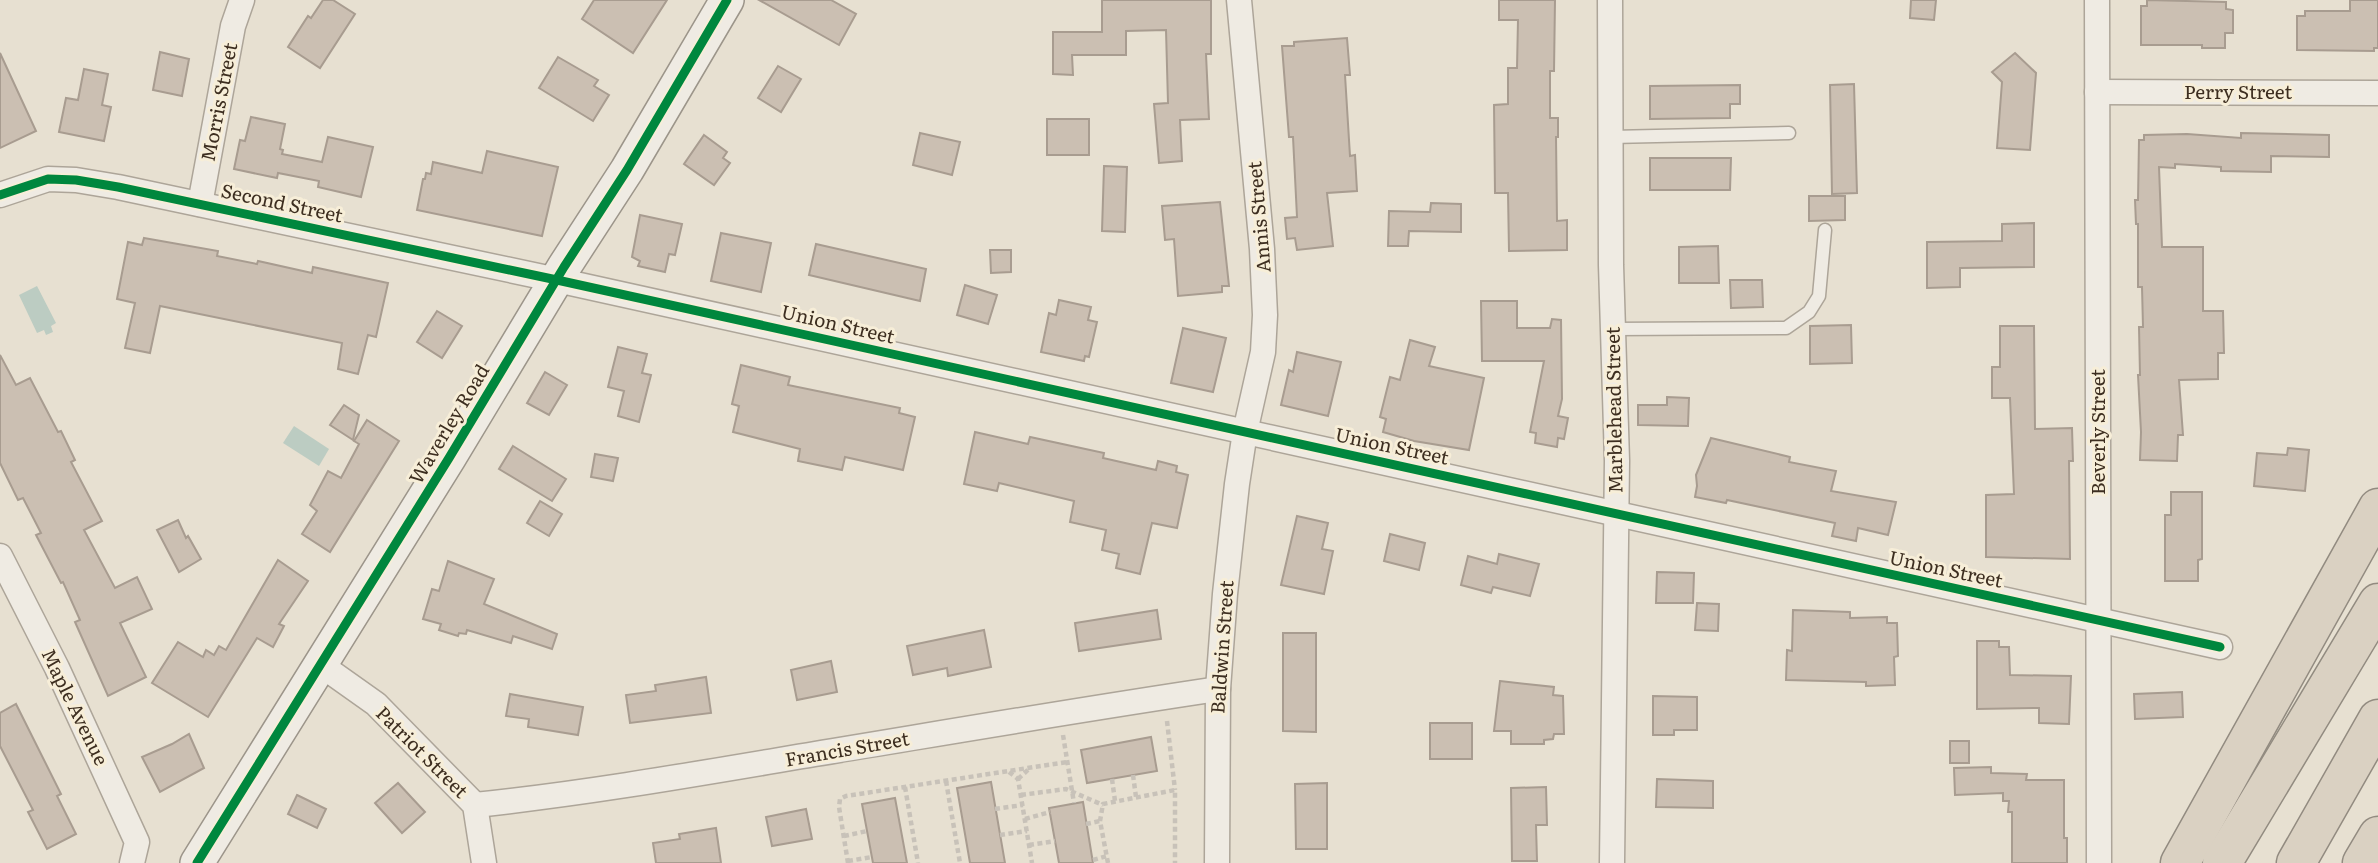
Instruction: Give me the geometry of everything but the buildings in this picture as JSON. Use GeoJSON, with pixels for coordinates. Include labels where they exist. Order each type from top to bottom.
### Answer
{"type":"FeatureCollection","features":[{"type":"Feature","properties":{"kind":"highway"},"geometry":{"type":"LineString","coordinates":[[2180,863],[2378,508]]}},
{"type":"Feature","properties":{"kind":"highway"},"geometry":{"type":"LineString","coordinates":[[2222,863],[2378,603]]}},
{"type":"Feature","properties":{"kind":"highway"},"geometry":{"type":"LineString","coordinates":[[2297,863],[2378,719]]}},
{"type":"Feature","properties":{"kind":"highway"},"geometry":{"type":"LineString","coordinates":[[2362,863],[2378,836]]}},
{"type":"Feature","properties":{"kind":"street","name":"Morris Street"},"geometry":{"type":"LineString","coordinates":[[200,204],[233,26],[242,0]]}},
{"type":"Feature","properties":{"kind":"street","name":"Waverley Road"},"geometry":{"type":"LineString","coordinates":[[197,863],[557,280],[628,170],[727,0]]}},
{"type":"Feature","properties":{"kind":"street","name":"Annis Street"},"geometry":{"type":"LineString","coordinates":[[1239,0],[1262,249],[1265,315],[1263,352],[1245,432]]}},
{"type":"Feature","properties":{"kind":"street","name":"Marblehead Street"},"geometry":{"type":"LineString","coordinates":[[1610,0],[1617,461],[1612,863]]}},
{"type":"Feature","properties":{"kind":"street","name":"Beverly Street"},"geometry":{"type":"LineString","coordinates":[[2097,0],[2099,863]]}},
{"type":"Feature","properties":{"kind":"street","name":"Perry Street"},"geometry":{"type":"LineString","coordinates":[[2097,92],[2378,93]]}},
{"type":"Feature","properties":{"kind":"street","name":"Second Street"},"geometry":{"type":"LineString","coordinates":[[0,195],[48,179],[76,180],[557,280]]}},
{"type":"Feature","properties":{"kind":"street","name":"Union Street"},"geometry":{"type":"LineString","coordinates":[[557,280],[2220,647]]}},
{"type":"Feature","properties":{"kind":"street","name":"Baldwin Street"},"geometry":{"type":"LineString","coordinates":[[1217,863],[1218,689],[1229,549],[1245,432]]}},
{"type":"Feature","properties":{"kind":"street","name":"Maple Avenue"},"geometry":{"type":"LineString","coordinates":[[0,556],[57,668],[137,842],[132,863]]}},
{"type":"Feature","properties":{"kind":"street","name":"Patriot Street"},"geometry":{"type":"LineString","coordinates":[[321,665],[376,704],[475,805],[484,863]]}},
{"type":"Feature","properties":{"kind":"street","name":"Francis Street"},"geometry":{"type":"LineString","coordinates":[[475,805],[702,774],[1058,713],[1218,689]]}},
{"type":"Feature","properties":{"kind":"lane"},"geometry":{"type":"LineString","coordinates":[[1611,137],[1789,133]]}},
{"type":"Feature","properties":{"kind":"lane"},"geometry":{"type":"LineString","coordinates":[[1614,329],[1786,328],[1809,312],[1819,296],[1825,230]]}},
{"type":"Feature","properties":{"kind":"path"},"geometry":{"type":"LineString","coordinates":[[1167,716],[1175,790],[1175,863]]}},
{"type":"Feature","properties":{"kind":"path"},"geometry":{"type":"LineString","coordinates":[[1063,734],[1074,803]]}},
{"type":"Feature","properties":{"kind":"path"},"geometry":{"type":"LineString","coordinates":[[872,857],[848,862],[840,799],[1067,762]]}},
{"type":"Feature","properties":{"kind":"path"},"geometry":{"type":"LineString","coordinates":[[1018,779],[1030,768]]}},
{"type":"Feature","properties":{"kind":"path"},"geometry":{"type":"LineString","coordinates":[[1008,771],[1018,779],[1032,863]]}},
{"type":"Feature","properties":{"kind":"path"},"geometry":{"type":"LineString","coordinates":[[1133,775],[1136,797]]}},
{"type":"Feature","properties":{"kind":"path"},"geometry":{"type":"LineString","coordinates":[[1112,779],[1115,801]]}},
{"type":"Feature","properties":{"kind":"path"},"geometry":{"type":"LineString","coordinates":[[946,781],[960,863]]}},
{"type":"Feature","properties":{"kind":"path"},"geometry":{"type":"LineString","coordinates":[[905,787],[918,863]]}},
{"type":"Feature","properties":{"kind":"path"},"geometry":{"type":"LineString","coordinates":[[1021,795],[1066,789],[1103,806],[1115,801],[1175,790]]}},
{"type":"Feature","properties":{"kind":"path"},"geometry":{"type":"LineString","coordinates":[[995,810],[1023,805]]}},
{"type":"Feature","properties":{"kind":"path"},"geometry":{"type":"LineString","coordinates":[[1103,806],[1100,821],[1108,863]]}},
{"type":"Feature","properties":{"kind":"path"},"geometry":{"type":"LineString","coordinates":[[1025,819],[1050,812]]}},
{"type":"Feature","properties":{"kind":"path"},"geometry":{"type":"LineString","coordinates":[[1086,824],[1100,821]]}},
{"type":"Feature","properties":{"kind":"path"},"geometry":{"type":"LineString","coordinates":[[844,836],[867,831]]}},
{"type":"Feature","properties":{"kind":"path"},"geometry":{"type":"LineString","coordinates":[[1000,835],[1027,831]]}},
{"type":"Feature","properties":{"kind":"path"},"geometry":{"type":"LineString","coordinates":[[1029,845],[1055,841]]}},
{"type":"Feature","properties":{"kind":"path"},"geometry":{"type":"LineString","coordinates":[[1093,860],[1107,856]]}},
{"type":"Feature","properties":{"kind":"shaded area"},"geometry":{"type":"Polygon","coordinates":[[[37,286],[56,323],[51,326],[53,332],[46,335],[44,330],[37,333],[19,295],[37,286]]]}},
{"type":"Feature","properties":{"kind":"shaded area"},"geometry":{"type":"Polygon","coordinates":[[[294,426],[329,449],[319,466],[283,443],[294,426]]]}},
{"type":"Feature","properties":{"kind":"cycle path"},"geometry":{"type":"LineString","coordinates":[[197,863],[449,458],[564,267],[627,170],[727,0]]}},
{"type":"Feature","properties":{"kind":"cycle path"},"geometry":{"type":"LineString","coordinates":[[0,195],[48,179],[76,180],[118,187],[557,280],[2220,647]]}}]}
